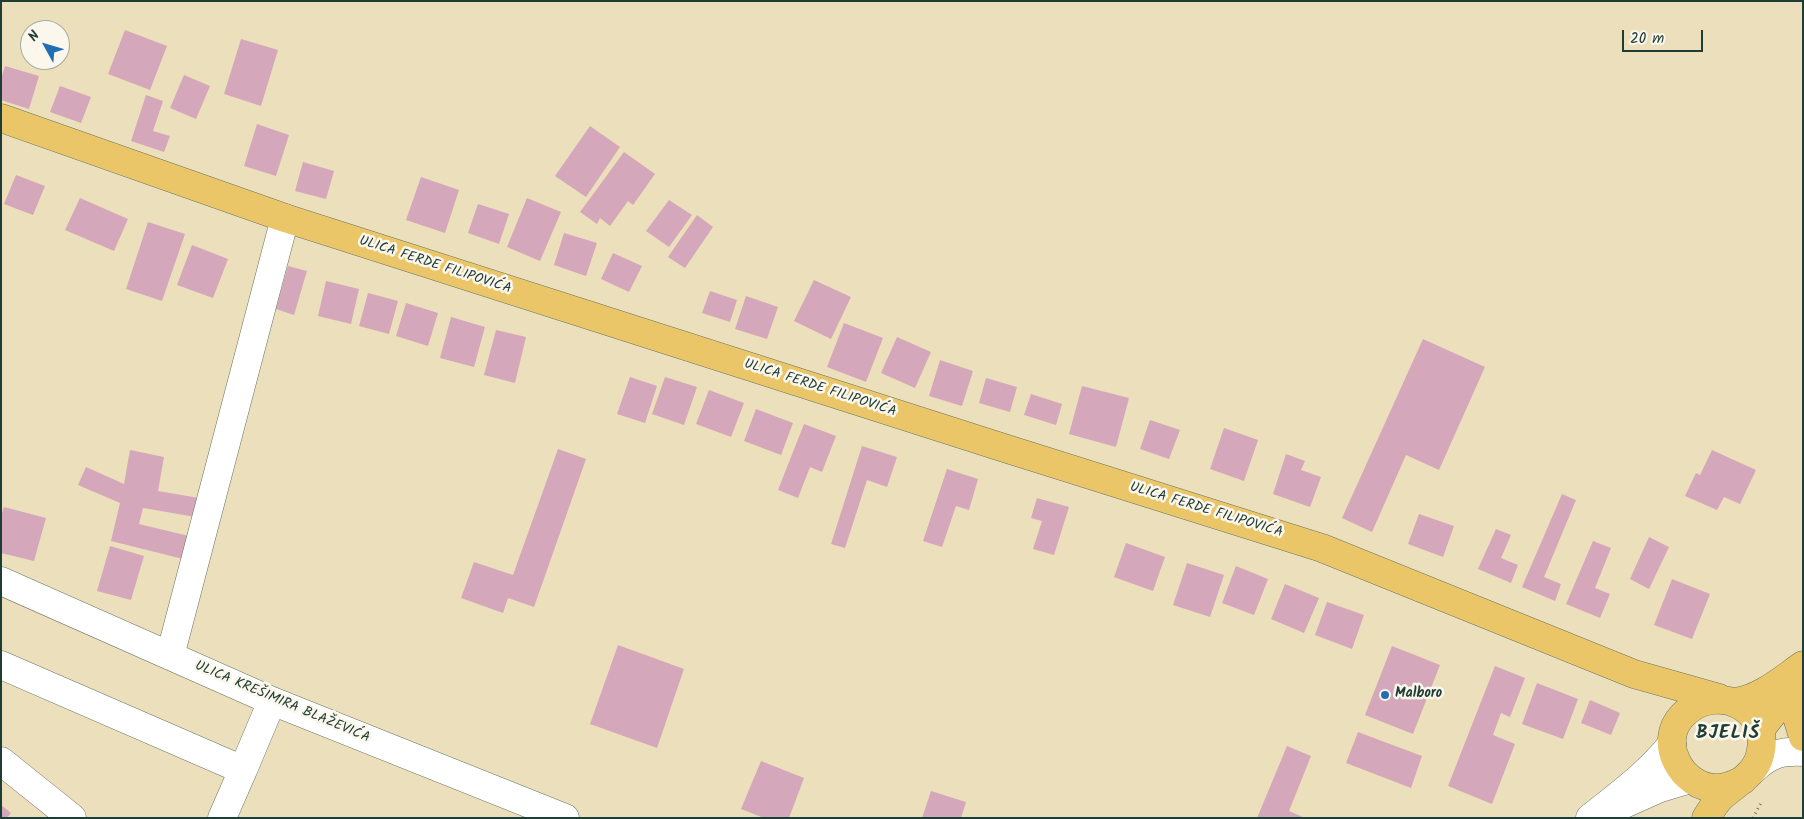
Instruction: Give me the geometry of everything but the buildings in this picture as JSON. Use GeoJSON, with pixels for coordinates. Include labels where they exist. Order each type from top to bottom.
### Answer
{"type":"FeatureCollection","features":[{"type":"Feature","properties":{"kind":"main road","name":"ULICA FERDE FILIPOVIĆA"},"geometry":{"type":"LineString","coordinates":[[1,118],[285,218],[1322,548],[1634,674],[1727,700]]}},
{"type":"Feature","properties":{"kind":"main road"},"geometry":{"type":"LineString","coordinates":[[1748,774],[1731,786],[1718,788],[1704,786],[1691,780],[1680,769],[1674,757],[1673,738],[1680,718],[1691,707],[1705,700],[1746,701],[1801,673]]}},
{"type":"Feature","properties":{"kind":"main road"},"geometry":{"type":"LineString","coordinates":[[1760,730],[1801,673]]}},
{"type":"Feature","properties":{"kind":"main road"},"geometry":{"type":"LineString","coordinates":[[1801,673],[1794,707],[1803,737]]}},
{"type":"Feature","properties":{"kind":"main road","name":"ULICA FERDE FILIPOVIĆA"},"geometry":{"type":"LineString","coordinates":[[1634,674],[1660,699],[1668,712],[1673,738]]}},
{"type":"Feature","properties":{"kind":"main road"},"geometry":{"type":"LineString","coordinates":[[1706,818],[1719,800],[1748,774],[1760,757],[1762,743],[1760,730],[1754,718],[1746,709],[1727,700]]}},
{"type":"Feature","properties":{"kind":"main road"},"geometry":{"type":"LineString","coordinates":[[1690,818],[1694,795],[1691,780]]}},
{"type":"Feature","properties":{"kind":"street"},"geometry":{"type":"LineString","coordinates":[[170,656],[285,218]]}},
{"type":"Feature","properties":{"kind":"street","name":"ULICA KREŠIMIRA BLAŽEVIĆA"},"geometry":{"type":"LineString","coordinates":[[1,581],[272,701],[565,818]]}},
{"type":"Feature","properties":{"kind":"street"},"geometry":{"type":"LineString","coordinates":[[1,664],[243,770]]}},
{"type":"Feature","properties":{"kind":"street"},"geometry":{"type":"LineString","coordinates":[[222,818],[272,701]]}},
{"type":"Feature","properties":{"kind":"street"},"geometry":{"type":"LineString","coordinates":[[1760,730],[1803,747]]}},
{"type":"Feature","properties":{"kind":"street"},"geometry":{"type":"LineString","coordinates":[[1590,818],[1652,767],[1673,738]]}},
{"type":"Feature","properties":{"kind":"street"},"geometry":{"type":"LineString","coordinates":[[1748,774],[1774,754],[1789,751],[1803,752]]}},
{"type":"Feature","properties":{"kind":"street"},"geometry":{"type":"LineString","coordinates":[[1,761],[72,818]]}},
{"type":"Feature","properties":{"kind":"street"},"geometry":{"type":"LineString","coordinates":[[1594,818],[1660,788],[1691,780]]}},
{"type":"Feature","properties":{"kind":"place","name":"Malboro"},"geometry":{"type":"Point","coordinates":[1385,695]}},
{"type":"Feature","properties":{"kind":"district","name":"BJELIŠ"},"geometry":{"type":"Point","coordinates":[1728,735]}}]}
